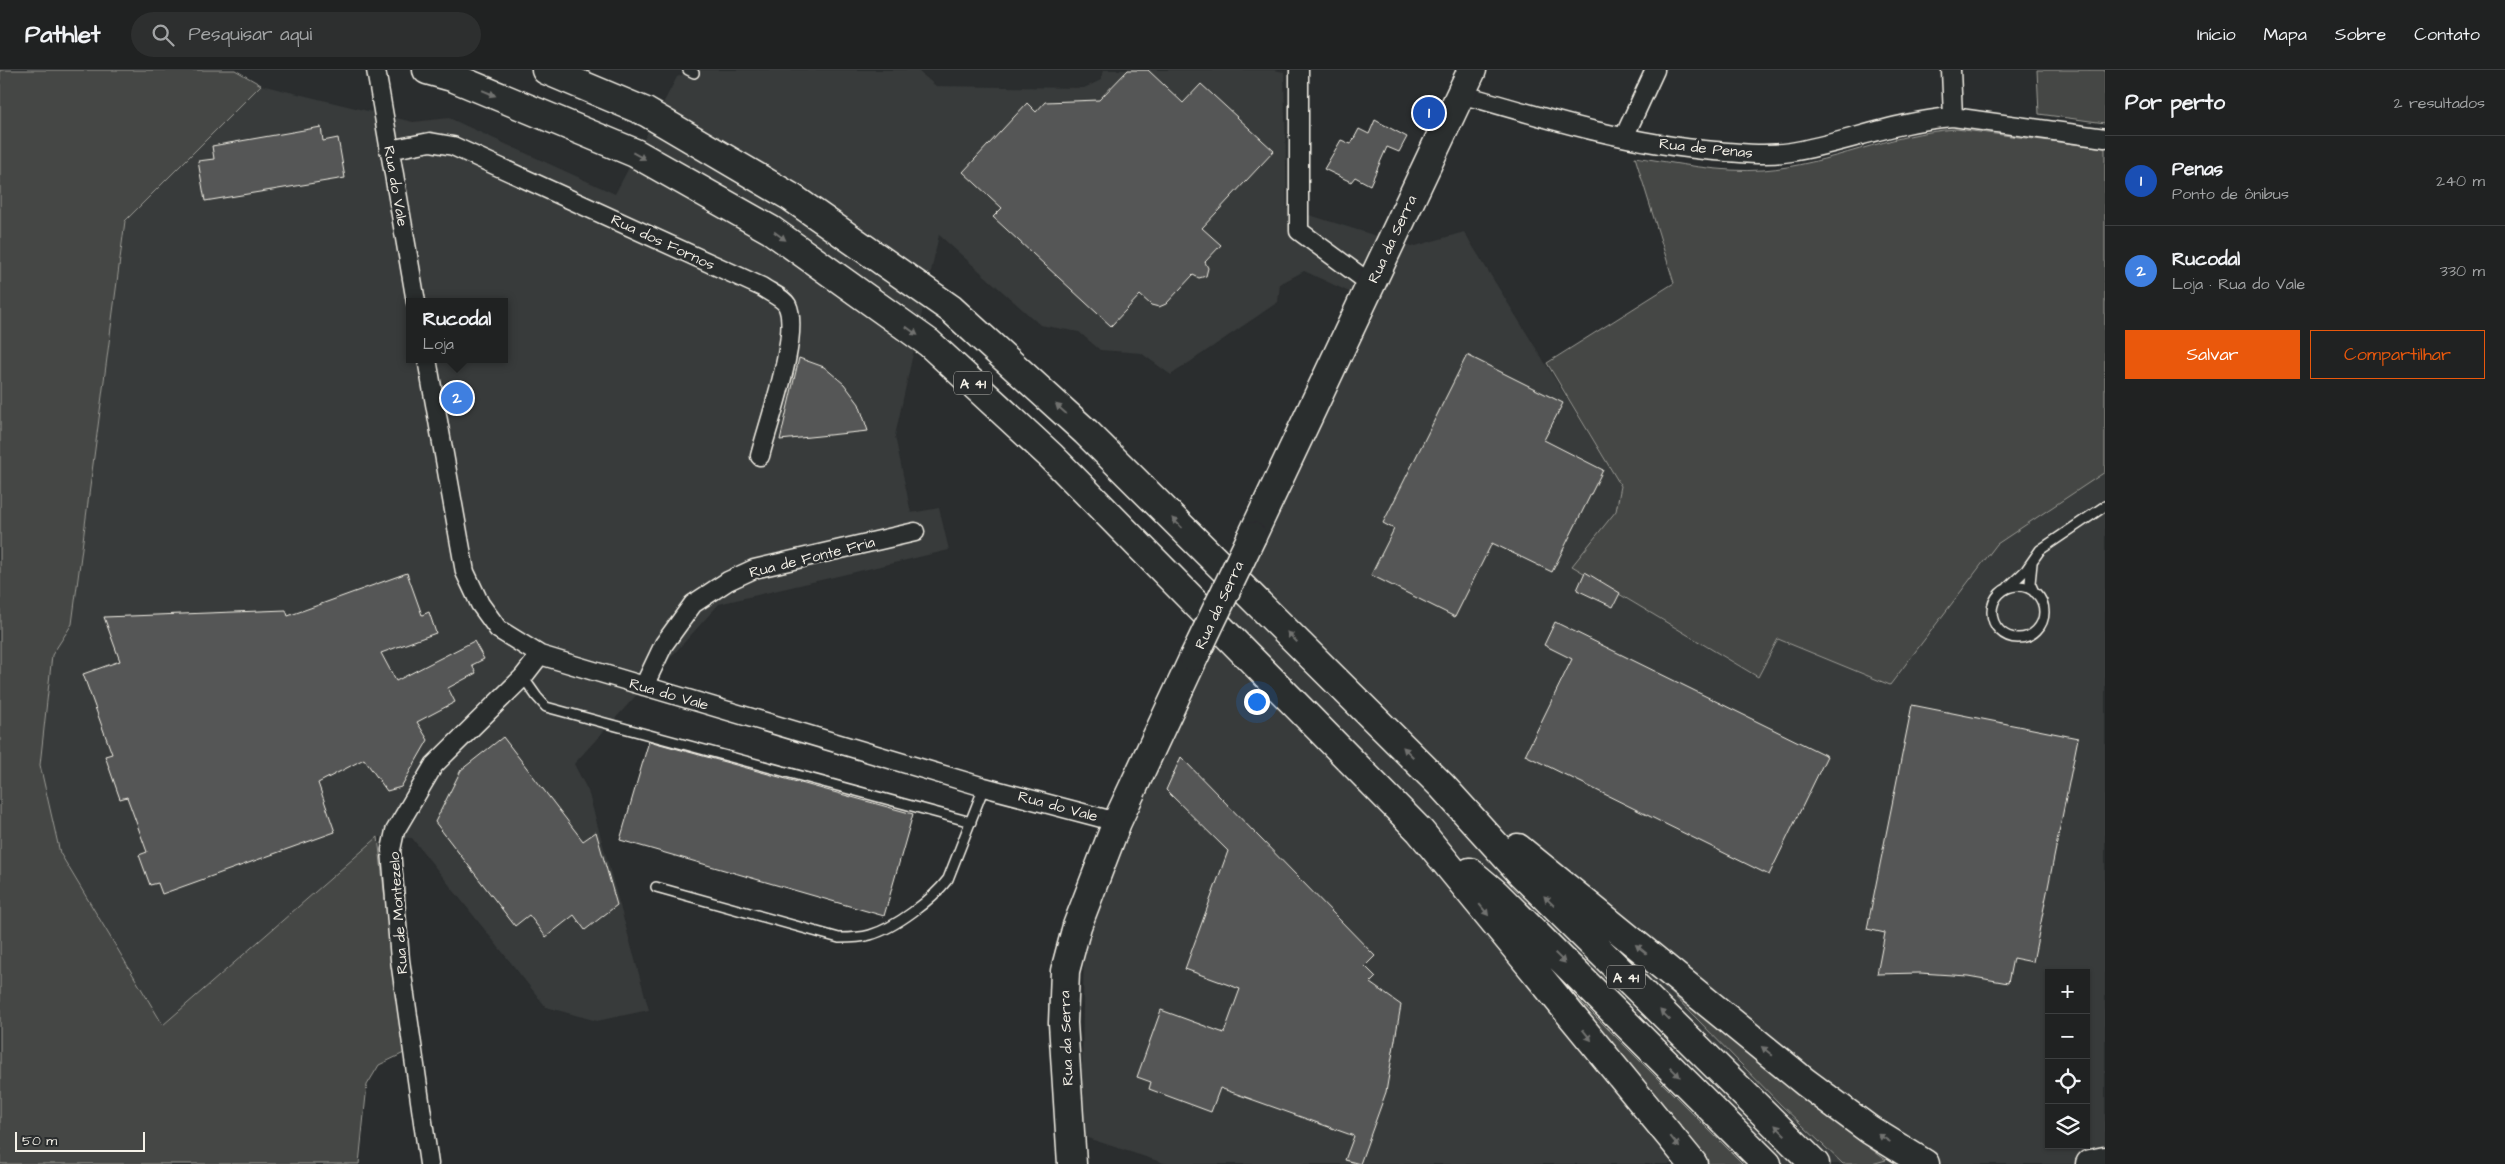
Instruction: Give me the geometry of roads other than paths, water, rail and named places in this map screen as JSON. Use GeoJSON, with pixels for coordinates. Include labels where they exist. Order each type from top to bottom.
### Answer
{"type":"FeatureCollection","features":[{"type":"Feature","properties":{"kind":"main road","name":"A 41"},"geometry":{"type":"LineString","coordinates":[[427,70],[452,78],[635,153],[771,230],[929,343],[1051,456],[1420,831],[1495,893],[1768,1164]]}},
{"type":"Feature","properties":{"kind":"main road","name":"A 41"},"geometry":{"type":"LineString","coordinates":[[546,70],[646,112],[791,197],[951,309],[1086,432],[1442,786],[1522,874],[1815,1164]]}},
{"type":"Feature","properties":{"kind":"main road","name":"Rua da Serra"},"geometry":{"type":"LineString","coordinates":[[1072,1164],[1063,1023],[1065,971],[1077,926],[1117,822],[1466,82]]}},
{"type":"Feature","properties":{"kind":"main road"},"geometry":{"type":"LineString","coordinates":[[1442,786],[1805,1082],[1870,1130],[1925,1164]]}},
{"type":"Feature","properties":{"kind":"main road"},"geometry":{"type":"LineString","coordinates":[[1420,831],[1693,1164]]}},
{"type":"Feature","properties":{"kind":"main road"},"geometry":{"type":"LineString","coordinates":[[2090,1164],[2105,1161]]}},
{"type":"Feature","properties":{"kind":"street","name":"Rua do Vale"},"geometry":{"type":"LineString","coordinates":[[376,70],[415,298]]}},
{"type":"Feature","properties":{"kind":"street"},"geometry":{"type":"LineString","coordinates":[[1298,70],[1298,231],[1371,284]]}},
{"type":"Feature","properties":{"kind":"street"},"geometry":{"type":"LineString","coordinates":[[1624,137],[1656,70]]}},
{"type":"Feature","properties":{"kind":"street"},"geometry":{"type":"LineString","coordinates":[[1950,70],[1953,117]]}},
{"type":"Feature","properties":{"kind":"street","name":"Rua de Penas"},"geometry":{"type":"LineString","coordinates":[[1466,82],[1624,137],[1685,149],[1746,154],[1790,152],[1928,118],[1953,117],[2105,138]]}},
{"type":"Feature","properties":{"kind":"street","name":"Rua dos Fornos"},"geometry":{"type":"LineString","coordinates":[[390,150],[430,142],[454,146],[762,288],[786,303],[792,319],[789,350],[760,456]]}},
{"type":"Feature","properties":{"kind":"street","name":"Rua do Vale"},"geometry":{"type":"LineString","coordinates":[[428,363],[465,572],[480,604],[498,629],[540,655],[984,787],[1117,822]]}},
{"type":"Feature","properties":{"kind":"street","name":"Rua de Fonte Fria"},"geometry":{"type":"LineString","coordinates":[[644,686],[664,644],[693,604],[728,581],[754,569],[915,532]]}},
{"type":"Feature","properties":{"kind":"street","name":"Rua de Montezelo"},"geometry":{"type":"LineString","coordinates":[[429,1164],[400,960],[391,850],[395,831],[434,765],[523,677],[540,655]]}},
{"type":"Feature","properties":{"kind":"lane"},"geometry":{"type":"LineString","coordinates":[[2032,561],[2030,583],[2043,607],[2043,616],[2035,631],[2020,637],[2003,633],[1993,620],[1993,603],[2003,590],[2020,577],[2040,550],[2105,506]]}},
{"type":"Feature","properties":{"kind":"lane"},"geometry":{"type":"LineString","coordinates":[[2003,590],[2020,586],[2035,593]]}},
{"type":"Feature","properties":{"kind":"lane"},"geometry":{"type":"LineString","coordinates":[[523,677],[546,707],[971,822]]}},
{"type":"Feature","properties":{"kind":"lane"},"geometry":{"type":"LineString","coordinates":[[656,888],[839,938],[870,935],[891,926],[940,890],[948,879],[984,787]]}},
{"type":"Feature","properties":{"kind":"place","name":"Penas"},"geometry":{"type":"Point","coordinates":[1429,113]}},
{"type":"Feature","properties":{"kind":"place","name":"Rucodal"},"geometry":{"type":"Point","coordinates":[457,398]}}]}
